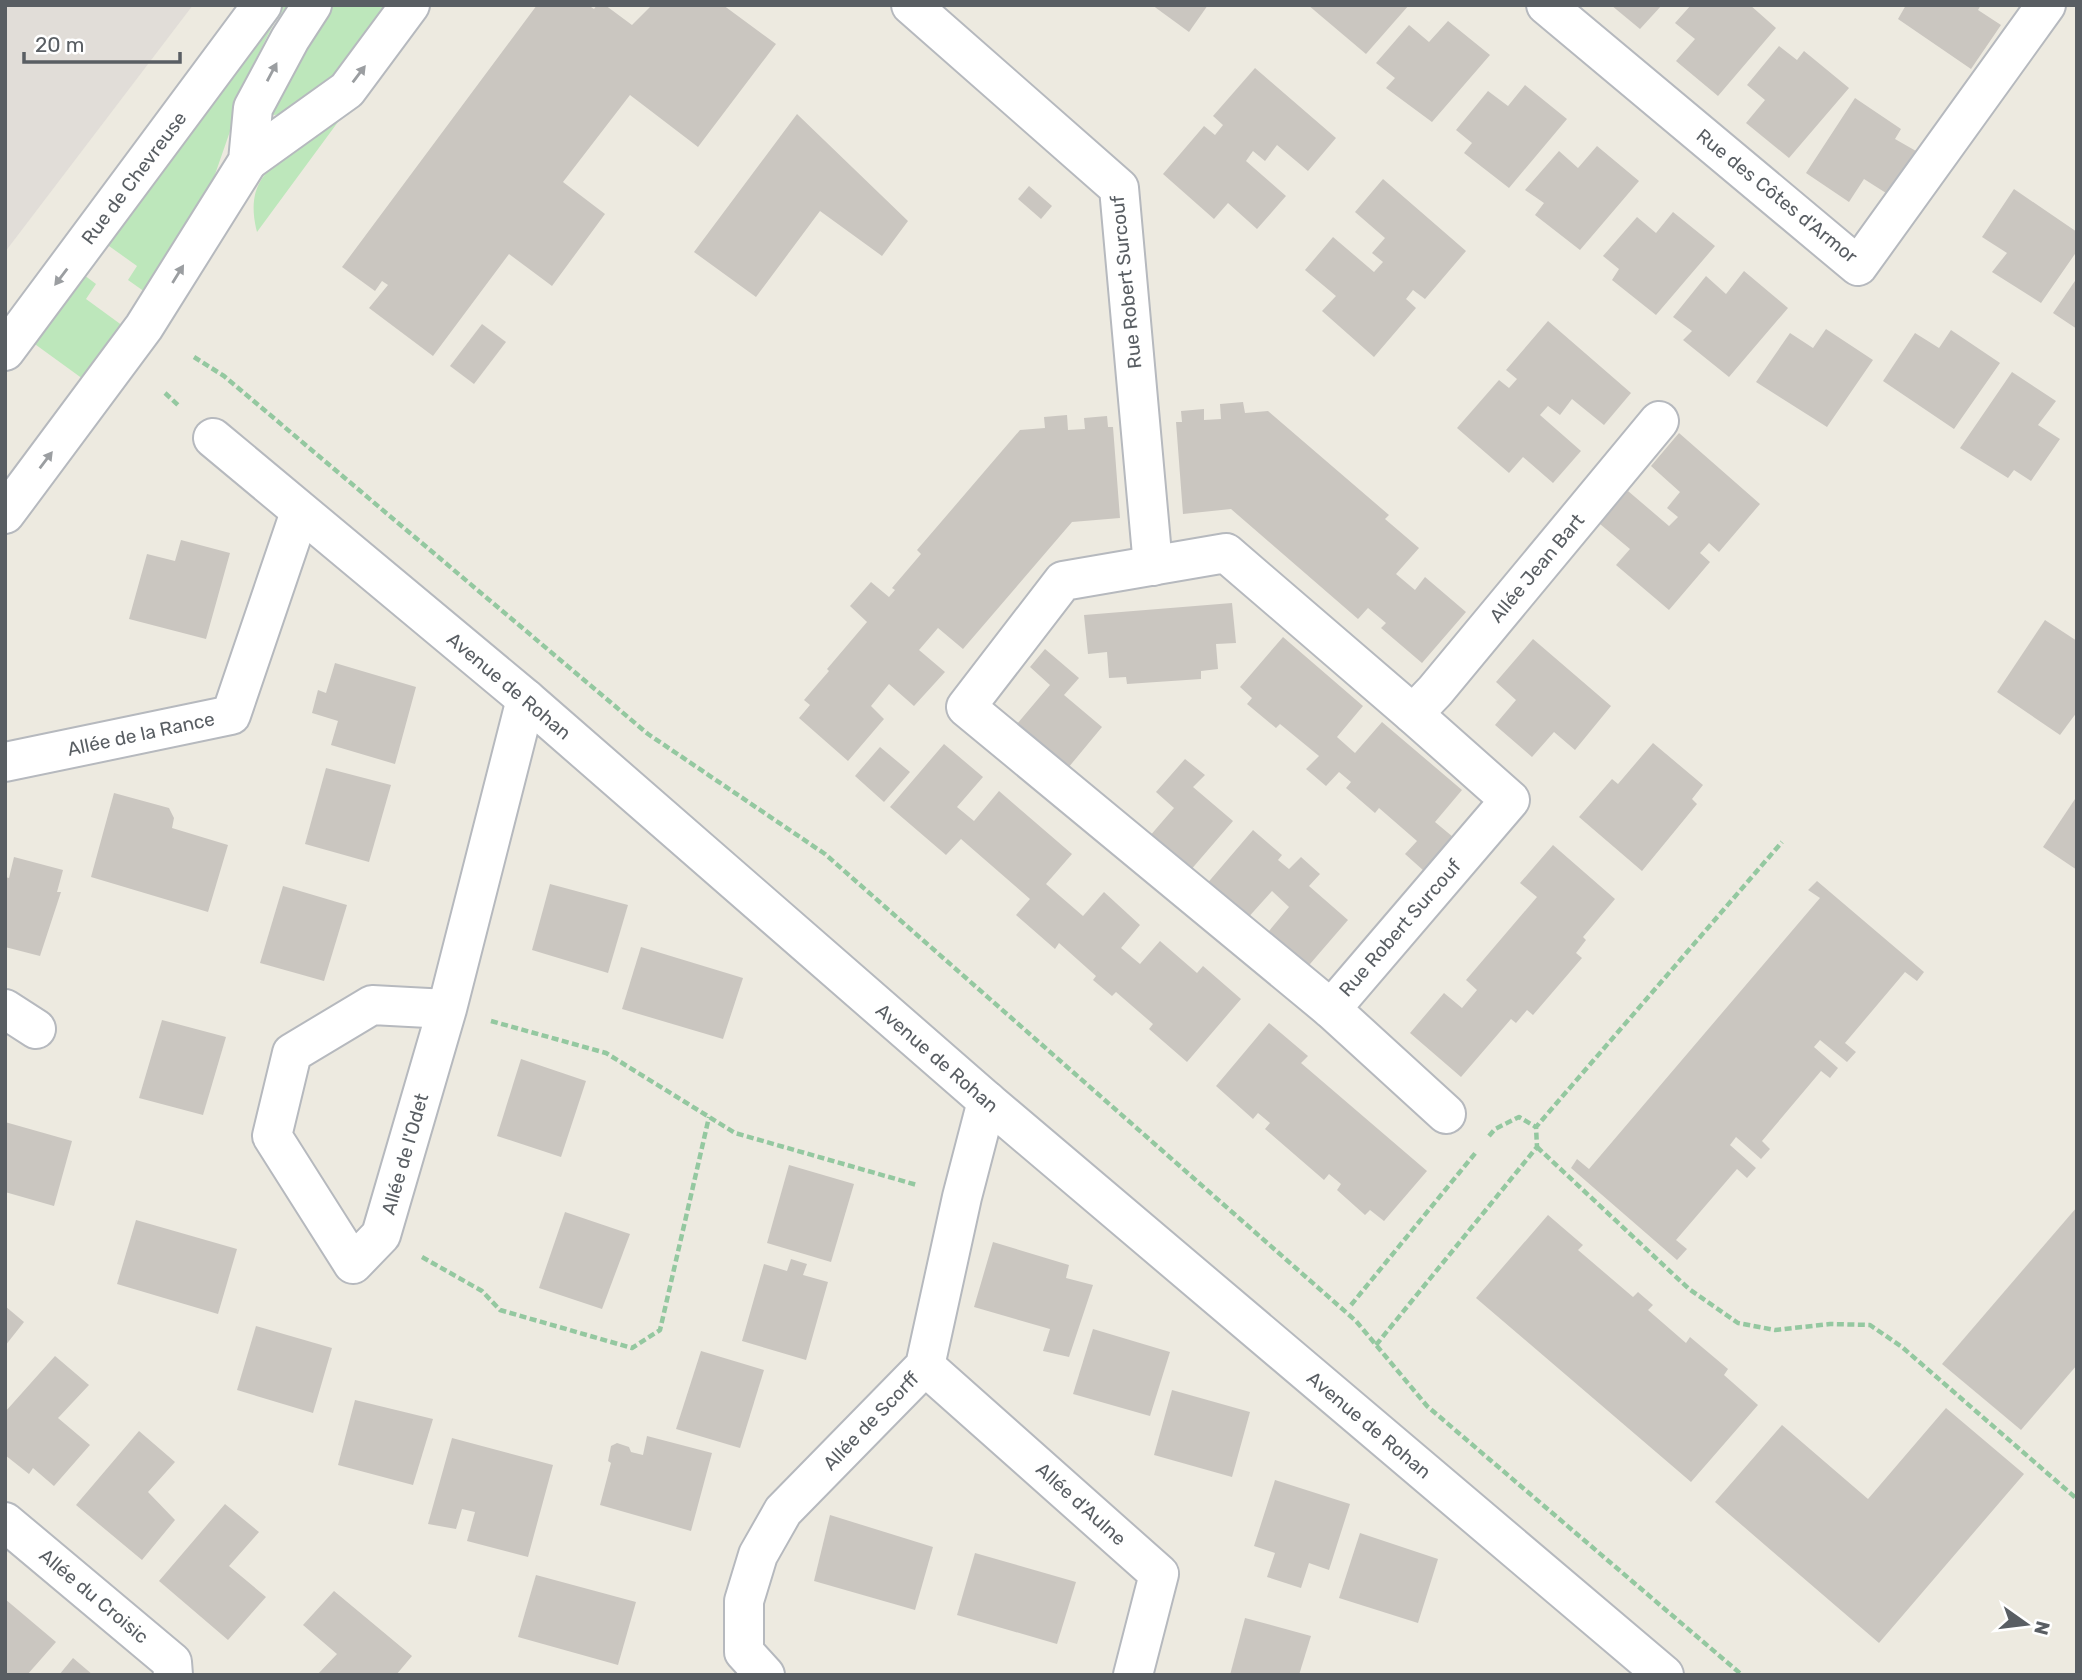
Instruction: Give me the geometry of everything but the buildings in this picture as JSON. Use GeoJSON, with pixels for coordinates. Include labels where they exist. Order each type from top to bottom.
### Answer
{"type":"FeatureCollection","features":[{"type":"Feature","properties":{"kind":"street","name":"Rue de Chevreuse"},"geometry":{"type":"LineString","coordinates":[[5,351],[262,5]]}},
{"type":"Feature","properties":{"kind":"street"},"geometry":{"type":"LineString","coordinates":[[248,161],[253,108],[290,38],[312,5]]}},
{"type":"Feature","properties":{"kind":"street"},"geometry":{"type":"LineString","coordinates":[[11,496],[144,327],[248,161],[347,90],[410,5]]}},
{"type":"Feature","properties":{"kind":"street","name":"Rue Robert Surcouf"},"geometry":{"type":"LineString","coordinates":[[911,5],[1119,188],[1153,566]]}},
{"type":"Feature","properties":{"kind":"street","name":"Rue des Côtes d'Armor"},"geometry":{"type":"LineString","coordinates":[[1546,5],[1858,266],[2046,5]]}},
{"type":"Feature","properties":{"kind":"street","name":"Allée Jean Bart"},"geometry":{"type":"LineString","coordinates":[[1413,714],[1658,421]]}},
{"type":"Feature","properties":{"kind":"street","name":"Avenue de Rohan"},"geometry":{"type":"LineString","coordinates":[[213,438],[526,699],[987,1101],[1664,1675]]}},
{"type":"Feature","properties":{"kind":"street","name":"Allée de la Rance"},"geometry":{"type":"LineString","coordinates":[[5,762],[231,715],[300,512]]}},
{"type":"Feature","properties":{"kind":"street","name":"Rue Robert Surcouf"},"geometry":{"type":"LineString","coordinates":[[1226,553],[1413,714],[1510,800],[1331,1009],[966,707],[1063,581],[1226,553]]}},
{"type":"Feature","properties":{"kind":"street","name":"Allée de l'Odet"},"geometry":{"type":"LineString","coordinates":[[447,1009],[372,1005],[292,1053],[272,1136],[353,1264],[381,1235],[447,1009],[526,699]]}},
{"type":"Feature","properties":{"kind":"street"},"geometry":{"type":"LineString","coordinates":[[1331,1009],[1446,1114]]}},
{"type":"Feature","properties":{"kind":"street","name":"Allée de Scorff"},"geometry":{"type":"LineString","coordinates":[[765,1675],[744,1652],[744,1601],[758,1555],[783,1511],[925,1366],[962,1197],[987,1101]]}},
{"type":"Feature","properties":{"kind":"street","name":"Allée d'Aulne"},"geometry":{"type":"LineString","coordinates":[[925,1366],[1159,1574],[1133,1675]]}},
{"type":"Feature","properties":{"kind":"street","name":"Allée du Croisic"},"geometry":{"type":"LineString","coordinates":[[5,1522],[172,1662],[173,1675]]}},
{"type":"Feature","properties":{"kind":"path"},"geometry":{"type":"LineString","coordinates":[[194,356],[224,376],[648,734],[825,854],[1356,1321],[1427,1406],[1742,1675]]}},
{"type":"Feature","properties":{"kind":"path"},"geometry":{"type":"LineString","coordinates":[[1376,1345],[1537,1147],[1536,1127],[1782,842]]}},
{"type":"Feature","properties":{"kind":"path"},"geometry":{"type":"LineString","coordinates":[[447,1009],[606,1053],[734,1133],[962,1197]]}},
{"type":"Feature","properties":{"kind":"path"},"geometry":{"type":"LineString","coordinates":[[381,1235],[482,1291],[500,1310],[632,1348],[660,1330],[709,1117]]}},
{"type":"Feature","properties":{"kind":"path"},"geometry":{"type":"LineString","coordinates":[[1487,1139],[1495,1129],[1519,1117],[1536,1127]]}},
{"type":"Feature","properties":{"kind":"path"},"geometry":{"type":"LineString","coordinates":[[1537,1147],[1689,1289],[1738,1322],[1775,1330],[1830,1324],[1870,1325],[1902,1347],[2077,1499]]}},
{"type":"Feature","properties":{"kind":"path"},"geometry":{"type":"LineString","coordinates":[[1351,1305],[1478,1149]]}},
{"type":"Feature","properties":{"kind":"shaded area"},"geometry":{"type":"Polygon","coordinates":[[[5,5],[193,5],[5,252],[5,5]]]}},
{"type":"Feature","properties":{"kind":"green space"},"geometry":{"type":"Polygon","coordinates":[[[277,5],[288,5],[273,25],[253,65],[211,186],[145,292],[128,280],[137,266],[102,241],[277,5]]]}},
{"type":"Feature","properties":{"kind":"green space"},"geometry":{"type":"Polygon","coordinates":[[[327,5],[394,5],[355,52],[320,88],[286,112],[272,115],[270,109],[327,5]]]}},
{"type":"Feature","properties":{"kind":"green space"},"geometry":{"type":"Polygon","coordinates":[[[349,107],[257,232],[254,202],[261,180],[278,161],[349,107]]]}},
{"type":"Feature","properties":{"kind":"green space"},"geometry":{"type":"Polygon","coordinates":[[[80,272],[96,284],[86,299],[123,326],[83,379],[32,342],[80,272]]]}}]}
